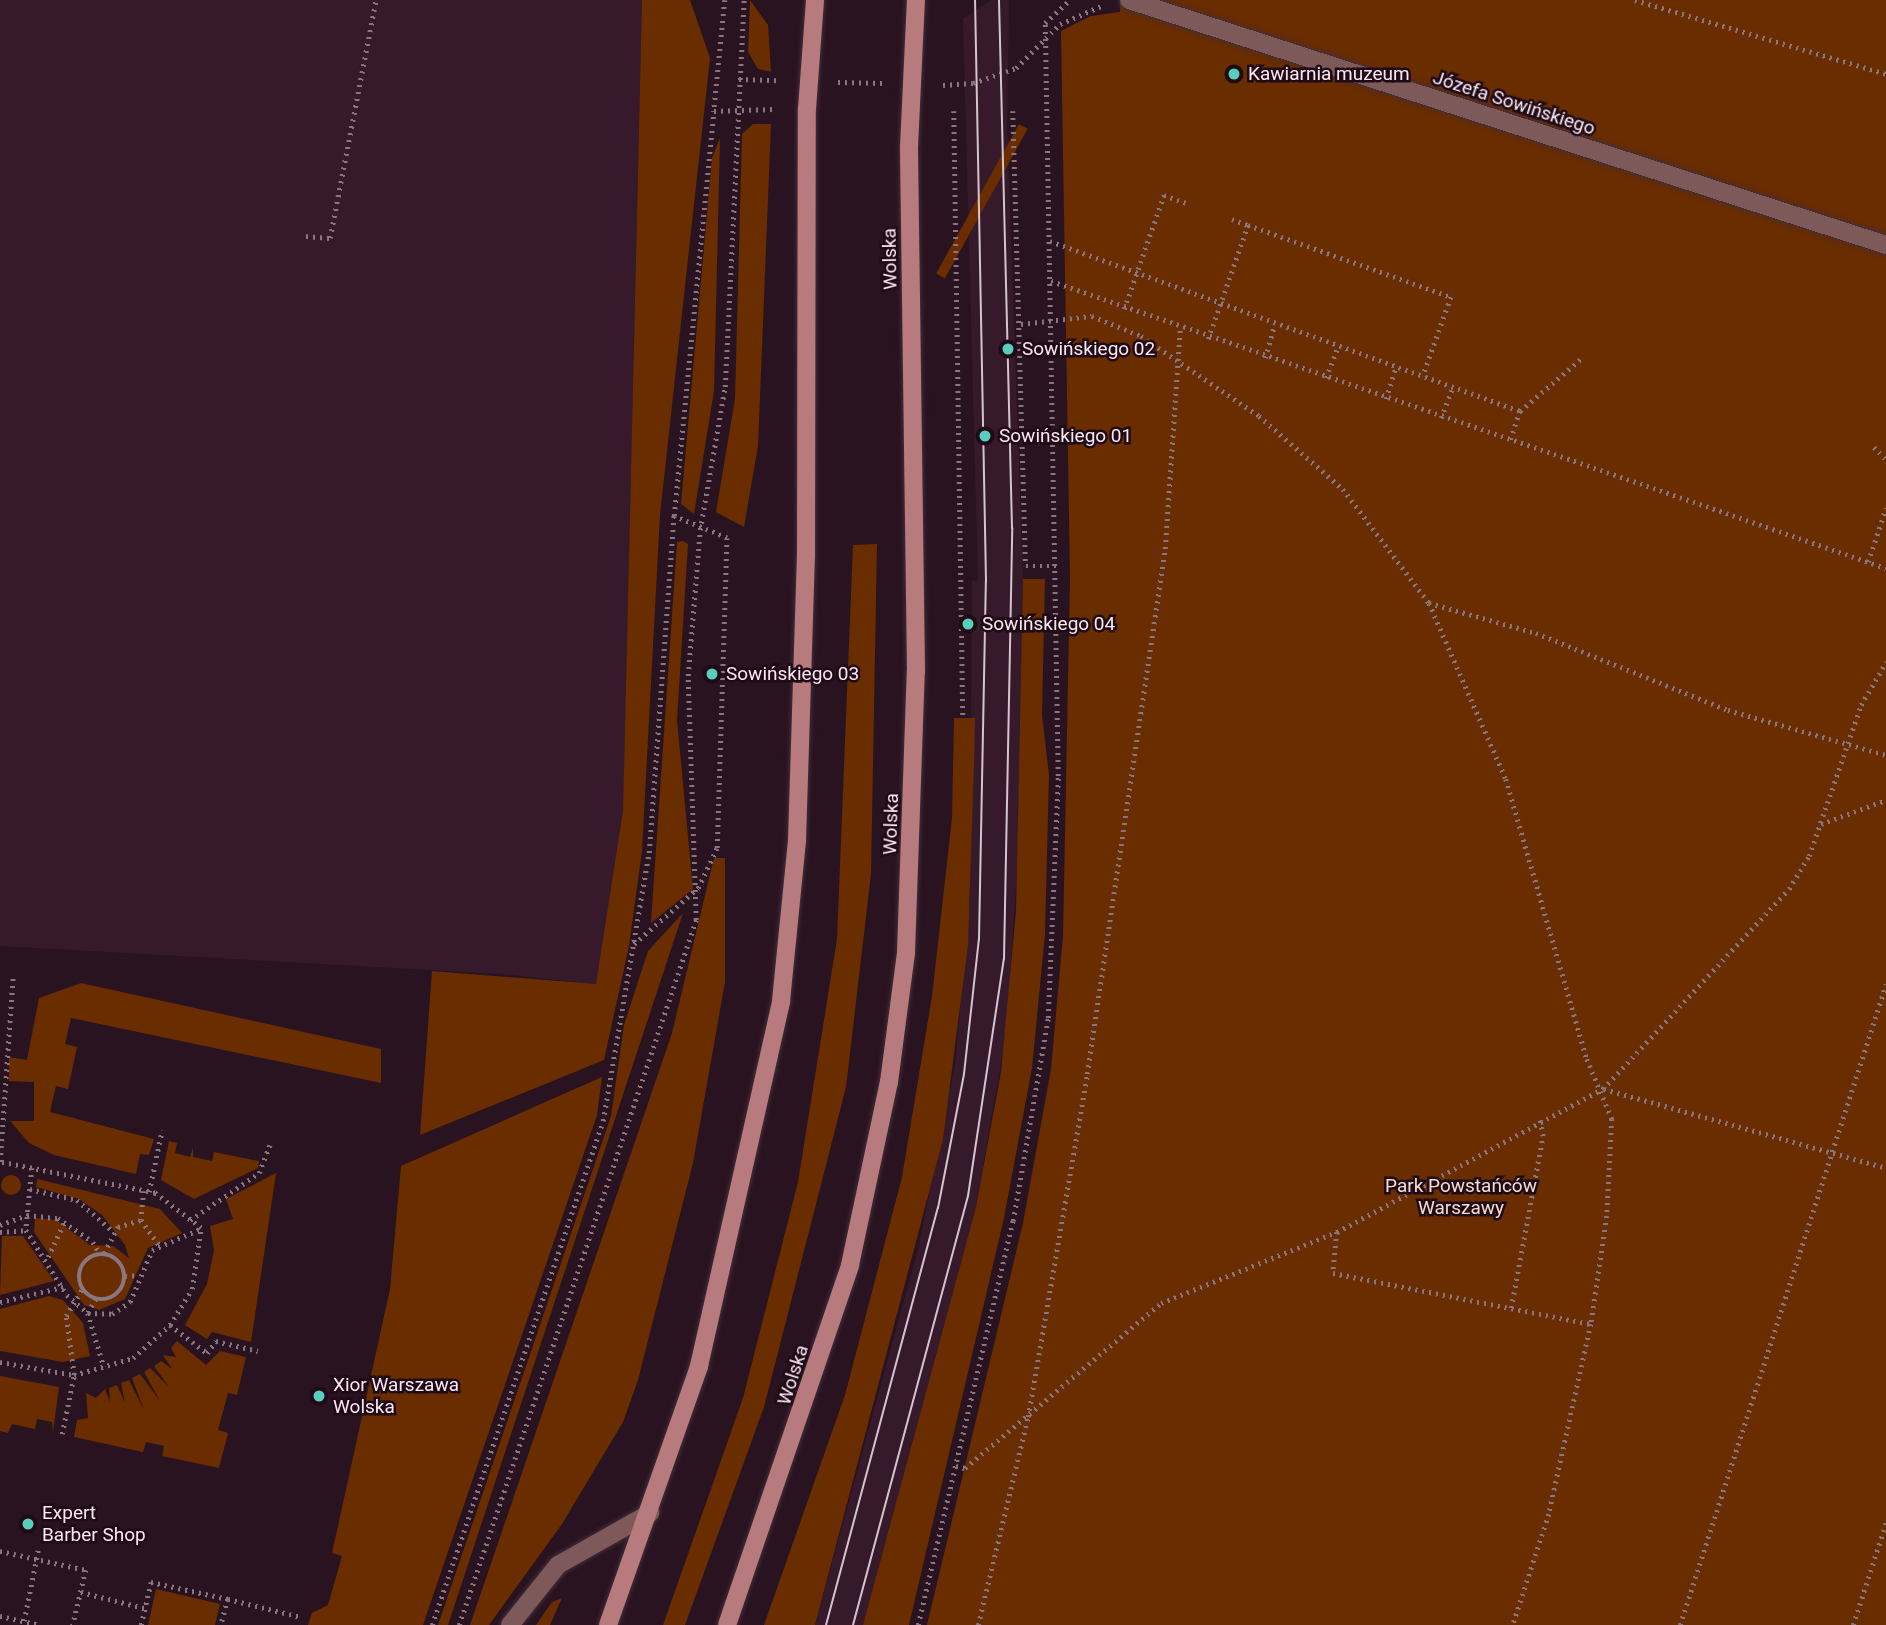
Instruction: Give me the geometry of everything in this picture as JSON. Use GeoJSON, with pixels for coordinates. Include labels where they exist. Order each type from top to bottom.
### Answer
{"type":"FeatureCollection","features":[{"type":"Feature","properties":{"kind":"main road"},"geometry":{"type":"LineString","coordinates":[[608,1625],[650,1513],[699,1366],[781,1000],[797,840],[806,556],[807,109],[815,0]]}},
{"type":"Feature","properties":{"kind":"main road","name":"Wolska"},"geometry":{"type":"LineString","coordinates":[[727,1625],[850,1265],[889,1082],[906,952],[916,671],[909,147],[916,0]]}},
{"type":"Feature","properties":{"kind":"street","name":"Józefa Sowińskiego"},"geometry":{"type":"LineString","coordinates":[[1129,0],[1886,246]]}},
{"type":"Feature","properties":{"kind":"street"},"geometry":{"type":"LineString","coordinates":[[510,1625],[558,1565],[650,1513]]}},
{"type":"Feature","properties":{"kind":"path"},"geometry":{"type":"LineString","coordinates":[[306,236],[330,238],[376,0]]}},
{"type":"Feature","properties":{"kind":"path"},"geometry":{"type":"LineString","coordinates":[[432,1625],[603,1121],[649,853],[674,516],[725,0]]}},
{"type":"Feature","properties":{"kind":"path"},"geometry":{"type":"LineString","coordinates":[[698,888],[688,697],[700,530],[724,387],[734,109],[739,79],[744,0]]}},
{"type":"Feature","properties":{"kind":"path"},"geometry":{"type":"LineString","coordinates":[[918,1625],[1026,1159],[1048,1018],[1058,776],[1057,566],[1045,23],[1070,0]]}},
{"type":"Feature","properties":{"kind":"path"},"geometry":{"type":"LineString","coordinates":[[1635,0],[1886,74]]}},
{"type":"Feature","properties":{"kind":"path"},"geometry":{"type":"LineString","coordinates":[[1009,71],[1069,19],[1110,3]]}},
{"type":"Feature","properties":{"kind":"path"},"geometry":{"type":"LineString","coordinates":[[739,79],[773,80]]}},
{"type":"Feature","properties":{"kind":"path"},"geometry":{"type":"LineString","coordinates":[[714,111],[772,109]]}},
{"type":"Feature","properties":{"kind":"path"},"geometry":{"type":"LineString","coordinates":[[954,111],[963,718]]}},
{"type":"Feature","properties":{"kind":"path"},"geometry":{"type":"LineString","coordinates":[[1013,111],[1026,566],[1057,566]]}},
{"type":"Feature","properties":{"kind":"path"},"geometry":{"type":"LineString","coordinates":[[1124,309],[1164,195],[1189,204]]}},
{"type":"Feature","properties":{"kind":"path"},"geometry":{"type":"LineString","coordinates":[[1232,219],[1451,297],[1423,376]]}},
{"type":"Feature","properties":{"kind":"path"},"geometry":{"type":"LineString","coordinates":[[1208,338],[1248,225]]}},
{"type":"Feature","properties":{"kind":"path"},"geometry":{"type":"LineString","coordinates":[[1050,241],[1520,411]]}},
{"type":"Feature","properties":{"kind":"path"},"geometry":{"type":"LineString","coordinates":[[1051,281],[1180,329],[1886,568]]}},
{"type":"Feature","properties":{"kind":"path"},"geometry":{"type":"LineString","coordinates":[[1021,324],[1092,316],[1178,355],[1342,489],[1429,603],[1506,779],[1587,1059],[1603,1089],[1612,1119],[1607,1216],[1591,1324],[1549,1514],[1513,1625]]}},
{"type":"Feature","properties":{"kind":"path"},"geometry":{"type":"LineString","coordinates":[[1265,358],[1275,324]]}},
{"type":"Feature","properties":{"kind":"path"},"geometry":{"type":"LineString","coordinates":[[978,1625],[1028,1418],[1087,1074],[1165,549],[1180,329]]}},
{"type":"Feature","properties":{"kind":"path"},"geometry":{"type":"LineString","coordinates":[[1326,379],[1338,346]]}},
{"type":"Feature","properties":{"kind":"path"},"geometry":{"type":"LineString","coordinates":[[1510,441],[1520,411],[1582,358]]}},
{"type":"Feature","properties":{"kind":"path"},"geometry":{"type":"LineString","coordinates":[[1386,399],[1396,367]]}},
{"type":"Feature","properties":{"kind":"path"},"geometry":{"type":"LineString","coordinates":[[1441,418],[1453,387]]}},
{"type":"Feature","properties":{"kind":"path"},"geometry":{"type":"LineString","coordinates":[[1874,447],[1886,459]]}},
{"type":"Feature","properties":{"kind":"path"},"geometry":{"type":"LineString","coordinates":[[1868,562],[1886,508]]}},
{"type":"Feature","properties":{"kind":"path"},"geometry":{"type":"LineString","coordinates":[[460,1625],[683,966],[698,888],[719,834],[727,538],[700,530],[674,516]]}},
{"type":"Feature","properties":{"kind":"path"},"geometry":{"type":"LineString","coordinates":[[1429,603],[1536,633],[1641,679],[1886,755]]}},
{"type":"Feature","properties":{"kind":"path"},"geometry":{"type":"LineString","coordinates":[[956,1466],[965,1468],[1028,1418],[1161,1303],[1337,1232],[1540,1120],[1603,1089],[1789,889],[1821,824],[1844,744],[1886,662]]}},
{"type":"Feature","properties":{"kind":"path"},"geometry":{"type":"LineString","coordinates":[[1821,824],[1886,800]]}},
{"type":"Feature","properties":{"kind":"path"},"geometry":{"type":"LineString","coordinates":[[633,946],[698,888]]}},
{"type":"Feature","properties":{"kind":"path"},"geometry":{"type":"LineString","coordinates":[[13,974],[0,1162],[147,1191],[201,1228]]}},
{"type":"Feature","properties":{"kind":"path"},"geometry":{"type":"LineString","coordinates":[[1680,1625],[1886,984]]}},
{"type":"Feature","properties":{"kind":"path"},"geometry":{"type":"LineString","coordinates":[[1603,1089],[1886,1168]]}},
{"type":"Feature","properties":{"kind":"path"},"geometry":{"type":"LineString","coordinates":[[1511,1308],[1543,1136],[1540,1120]]}},
{"type":"Feature","properties":{"kind":"path"},"geometry":{"type":"LineString","coordinates":[[160,1247],[141,1220],[162,1130]]}},
{"type":"Feature","properties":{"kind":"path"},"geometry":{"type":"LineString","coordinates":[[190,1220],[259,1173],[271,1142]]}},
{"type":"Feature","properties":{"kind":"path"},"geometry":{"type":"LineString","coordinates":[[32,1168],[26,1230],[48,1257],[63,1287],[88,1313],[104,1367]]}},
{"type":"Feature","properties":{"kind":"path"},"geometry":{"type":"LineString","coordinates":[[30,1189],[77,1200],[114,1232]]}},
{"type":"Feature","properties":{"kind":"path"},"geometry":{"type":"LineString","coordinates":[[0,1225],[27,1214],[64,1222],[102,1254],[117,1259],[125,1276],[118,1294],[96,1299],[88,1313]]}},
{"type":"Feature","properties":{"kind":"path"},"geometry":{"type":"LineString","coordinates":[[96,1299],[83,1289],[79,1272],[102,1254],[114,1232],[141,1220]]}},
{"type":"Feature","properties":{"kind":"path"},"geometry":{"type":"LineString","coordinates":[[48,1257],[64,1222]]}},
{"type":"Feature","properties":{"kind":"path"},"geometry":{"type":"LineString","coordinates":[[88,1313],[112,1314],[130,1302],[139,1275],[160,1247],[201,1228]]}},
{"type":"Feature","properties":{"kind":"path"},"geometry":{"type":"LineString","coordinates":[[0,1362],[74,1375],[133,1358],[170,1325],[192,1289],[201,1228]]}},
{"type":"Feature","properties":{"kind":"path"},"geometry":{"type":"LineString","coordinates":[[0,1232],[26,1230]]}},
{"type":"Feature","properties":{"kind":"path"},"geometry":{"type":"LineString","coordinates":[[1337,1232],[1333,1273],[1591,1324]]}},
{"type":"Feature","properties":{"kind":"path"},"geometry":{"type":"LineString","coordinates":[[125,1276],[139,1275]]}},
{"type":"Feature","properties":{"kind":"path"},"geometry":{"type":"LineString","coordinates":[[0,1302],[63,1287]]}},
{"type":"Feature","properties":{"kind":"path"},"geometry":{"type":"LineString","coordinates":[[62,1434],[74,1375],[66,1316],[73,1299],[83,1289]]}},
{"type":"Feature","properties":{"kind":"path"},"geometry":{"type":"LineString","coordinates":[[170,1325],[207,1353],[216,1341],[258,1351]]}},
{"type":"Feature","properties":{"kind":"path"},"geometry":{"type":"LineString","coordinates":[[1853,1625],[1886,1523]]}},
{"type":"Feature","properties":{"kind":"path"},"geometry":{"type":"LineString","coordinates":[[24,1621],[38,1550]]}},
{"type":"Feature","properties":{"kind":"path"},"geometry":{"type":"LineString","coordinates":[[0,1551],[86,1570],[73,1625]]}},
{"type":"Feature","properties":{"kind":"path"},"geometry":{"type":"LineString","coordinates":[[141,1625],[151,1582],[301,1617]]}},
{"type":"Feature","properties":{"kind":"path"},"geometry":{"type":"LineString","coordinates":[[81,1592],[144,1608]]}},
{"type":"Feature","properties":{"kind":"path"},"geometry":{"type":"LineString","coordinates":[[254,1605],[256,1598]]}},
{"type":"Feature","properties":{"kind":"path"},"geometry":{"type":"LineString","coordinates":[[222,1625],[228,1599]]}},
{"type":"Feature","properties":{"kind":"path"},"geometry":{"type":"LineString","coordinates":[[0,1616],[40,1625]]}},
{"type":"Feature","properties":{"kind":"shaded area"},"geometry":{"type":"Polygon","coordinates":[[[0,0],[642,0],[619,987],[500,974],[0,946],[0,0]]]}},
{"type":"Feature","properties":{"kind":"shaded area"},"geometry":{"type":"Polygon","coordinates":[[[991,0],[1009,0],[1007,126],[1023,579],[1018,856],[1006,1034],[976,1207],[863,1625],[815,1625],[918,1250],[955,1065],[970,902],[972,581],[978,580],[963,19],[991,0]]]}},
{"type":"Feature","properties":{"kind":"green space"},"geometry":{"type":"Polygon","coordinates":[[[642,0],[690,0],[710,58],[660,515],[642,851],[629,946],[604,1060],[420,1135],[432,971],[596,984],[623,811],[642,0]]]}},
{"type":"Feature","properties":{"kind":"green space"},"geometry":{"type":"Polygon","coordinates":[[[750,0],[768,25],[771,72],[758,69],[748,52],[750,0]]]}},
{"type":"Feature","properties":{"kind":"green space","name":"Park Powstańców Warszawy"},"geometry":{"type":"Polygon","coordinates":[[[1120,0],[1886,0],[1886,1625],[927,1625],[1023,1223],[1051,1069],[1063,936],[1070,578],[1061,31],[1091,16],[1120,12],[1120,0]]]}},
{"type":"Feature","properties":{"kind":"green space"},"geometry":{"type":"Polygon","coordinates":[[[753,124],[771,124],[758,446],[744,527],[716,512],[735,399],[742,134],[753,124]]]}},
{"type":"Feature","properties":{"kind":"green space"},"geometry":{"type":"Polygon","coordinates":[[[1019,124],[1028,129],[945,278],[936,274],[1019,124]]]}},
{"type":"Feature","properties":{"kind":"green space"},"geometry":{"type":"Polygon","coordinates":[[[720,138],[714,391],[694,514],[681,504],[712,158],[720,138]]]}},
{"type":"Feature","properties":{"kind":"green space"},"geometry":{"type":"Polygon","coordinates":[[[677,542],[688,544],[677,720],[693,889],[651,923],[677,542]]]}},
{"type":"Feature","properties":{"kind":"green space"},"geometry":{"type":"Polygon","coordinates":[[[877,544],[871,874],[846,1087],[764,1407],[685,1625],[663,1625],[743,1398],[798,1182],[837,939],[853,545],[877,544]]]}},
{"type":"Feature","properties":{"kind":"green space"},"geometry":{"type":"Polygon","coordinates":[[[1023,579],[1045,579],[1042,715],[1049,775],[1045,934],[1032,1068],[1004,1218],[909,1625],[863,1625],[976,1207],[1001,1072],[1016,911],[1023,579]]]}},
{"type":"Feature","properties":{"kind":"green space"},"geometry":{"type":"Polygon","coordinates":[[[954,718],[975,718],[974,764],[968,945],[943,1139],[815,1625],[764,1625],[845,1395],[902,1177],[932,996],[952,818],[954,718]]]}},
{"type":"Feature","properties":{"kind":"green space"},"geometry":{"type":"Polygon","coordinates":[[[714,858],[725,858],[725,982],[693,1163],[638,1380],[623,1422],[562,1524],[489,1625],[470,1625],[672,1033],[714,858]]]}},
{"type":"Feature","properties":{"kind":"green space"},"geometry":{"type":"Polygon","coordinates":[[[683,913],[448,1625],[438,1625],[611,1116],[624,1025],[648,951],[683,913]]]}},
{"type":"Feature","properties":{"kind":"green space"},"geometry":{"type":"Polygon","coordinates":[[[81,983],[381,1049],[381,1083],[71,1018],[65,1044],[77,1047],[68,1089],[56,1086],[50,1112],[154,1139],[149,1155],[140,1154],[136,1174],[54,1155],[29,1143],[10,1121],[34,1121],[34,1082],[9,1081],[9,1057],[27,1060],[39,998],[81,983]]]}},
{"type":"Feature","properties":{"kind":"green space"},"geometry":{"type":"Polygon","coordinates":[[[602,1077],[597,1115],[423,1625],[308,1625],[312,1613],[328,1605],[342,1556],[332,1553],[390,1289],[401,1166],[602,1077]]]}},
{"type":"Feature","properties":{"kind":"green space"},"geometry":{"type":"Polygon","coordinates":[[[169,1141],[177,1143],[175,1153],[190,1157],[193,1147],[193,1157],[212,1161],[214,1152],[259,1161],[258,1168],[194,1199],[161,1180],[169,1141]]]}},
{"type":"Feature","properties":{"kind":"green space"},"geometry":{"type":"Polygon","coordinates":[[[276,1173],[251,1342],[212,1332],[207,1339],[185,1325],[207,1284],[214,1250],[210,1226],[233,1219],[226,1199],[276,1173]]]}},
{"type":"Feature","properties":{"kind":"green space"},"geometry":{"type":"Polygon","coordinates":[[[11,1175],[18,1178],[21,1185],[18,1192],[11,1195],[4,1192],[1,1185],[4,1178],[11,1175]]]}},
{"type":"Feature","properties":{"kind":"green space"},"geometry":{"type":"Polygon","coordinates":[[[37,1179],[160,1209],[182,1233],[148,1248],[125,1299],[99,1310],[84,1305],[34,1232],[35,1218],[56,1220],[90,1245],[113,1246],[129,1258],[125,1245],[102,1215],[79,1199],[36,1187],[37,1179]]]}},
{"type":"Feature","properties":{"kind":"green space"},"geometry":{"type":"Polygon","coordinates":[[[2,1236],[23,1236],[54,1281],[0,1295],[2,1236]]]}},
{"type":"Feature","properties":{"kind":"green space"},"geometry":{"type":"Polygon","coordinates":[[[49,1296],[63,1300],[83,1323],[90,1356],[63,1362],[0,1351],[0,1309],[49,1296]]]}},
{"type":"Feature","properties":{"kind":"green space"},"geometry":{"type":"Polygon","coordinates":[[[177,1341],[206,1365],[220,1351],[246,1357],[237,1395],[228,1393],[218,1430],[228,1433],[219,1468],[162,1456],[164,1446],[146,1442],[143,1452],[74,1437],[77,1420],[88,1418],[86,1393],[96,1398],[105,1389],[110,1402],[109,1388],[117,1385],[125,1403],[121,1383],[129,1380],[144,1410],[132,1378],[140,1374],[160,1401],[144,1372],[150,1368],[169,1387],[154,1366],[161,1361],[172,1369],[163,1355],[176,1357],[171,1348],[177,1341]]]}},
{"type":"Feature","properties":{"kind":"green space"},"geometry":{"type":"Polygon","coordinates":[[[0,1376],[59,1387],[53,1432],[52,1422],[37,1419],[35,1429],[12,1424],[8,1433],[0,1431],[0,1376]]]}},
{"type":"Feature","properties":{"kind":"green space"},"geometry":{"type":"Polygon","coordinates":[[[156,1589],[220,1604],[215,1625],[148,1625],[156,1589]]]}},
{"type":"Feature","properties":{"kind":"green space"},"geometry":{"type":"Polygon","coordinates":[[[562,1598],[550,1625],[536,1625],[552,1602],[562,1598]]]}},
{"type":"Feature","properties":{"kind":"tram line"},"geometry":{"type":"LineString","coordinates":[[826,1625],[938,1208],[964,1074],[979,939],[986,581],[975,0]]}},
{"type":"Feature","properties":{"kind":"tram line"},"geometry":{"type":"LineString","coordinates":[[853,1625],[968,1196],[1004,959],[1012,528],[999,0]]}},
{"type":"Feature","properties":{"kind":"place","name":"Kawiarnia muzeum"},"geometry":{"type":"Point","coordinates":[1234,74]}},
{"type":"Feature","properties":{"kind":"place","name":"Sowińskiego 02"},"geometry":{"type":"Point","coordinates":[1008,349]}},
{"type":"Feature","properties":{"kind":"place","name":"Sowińskiego 01"},"geometry":{"type":"Point","coordinates":[985,436]}},
{"type":"Feature","properties":{"kind":"place","name":"Sowińskiego 04"},"geometry":{"type":"Point","coordinates":[968,624]}},
{"type":"Feature","properties":{"kind":"place","name":"Sowińskiego 03"},"geometry":{"type":"Point","coordinates":[712,674]}},
{"type":"Feature","properties":{"kind":"place","name":"Xior Warszawa Wolska"},"geometry":{"type":"Point","coordinates":[319,1396]}},
{"type":"Feature","properties":{"kind":"place","name":"Expert Barber Shop"},"geometry":{"type":"Point","coordinates":[28,1524]}}]}
